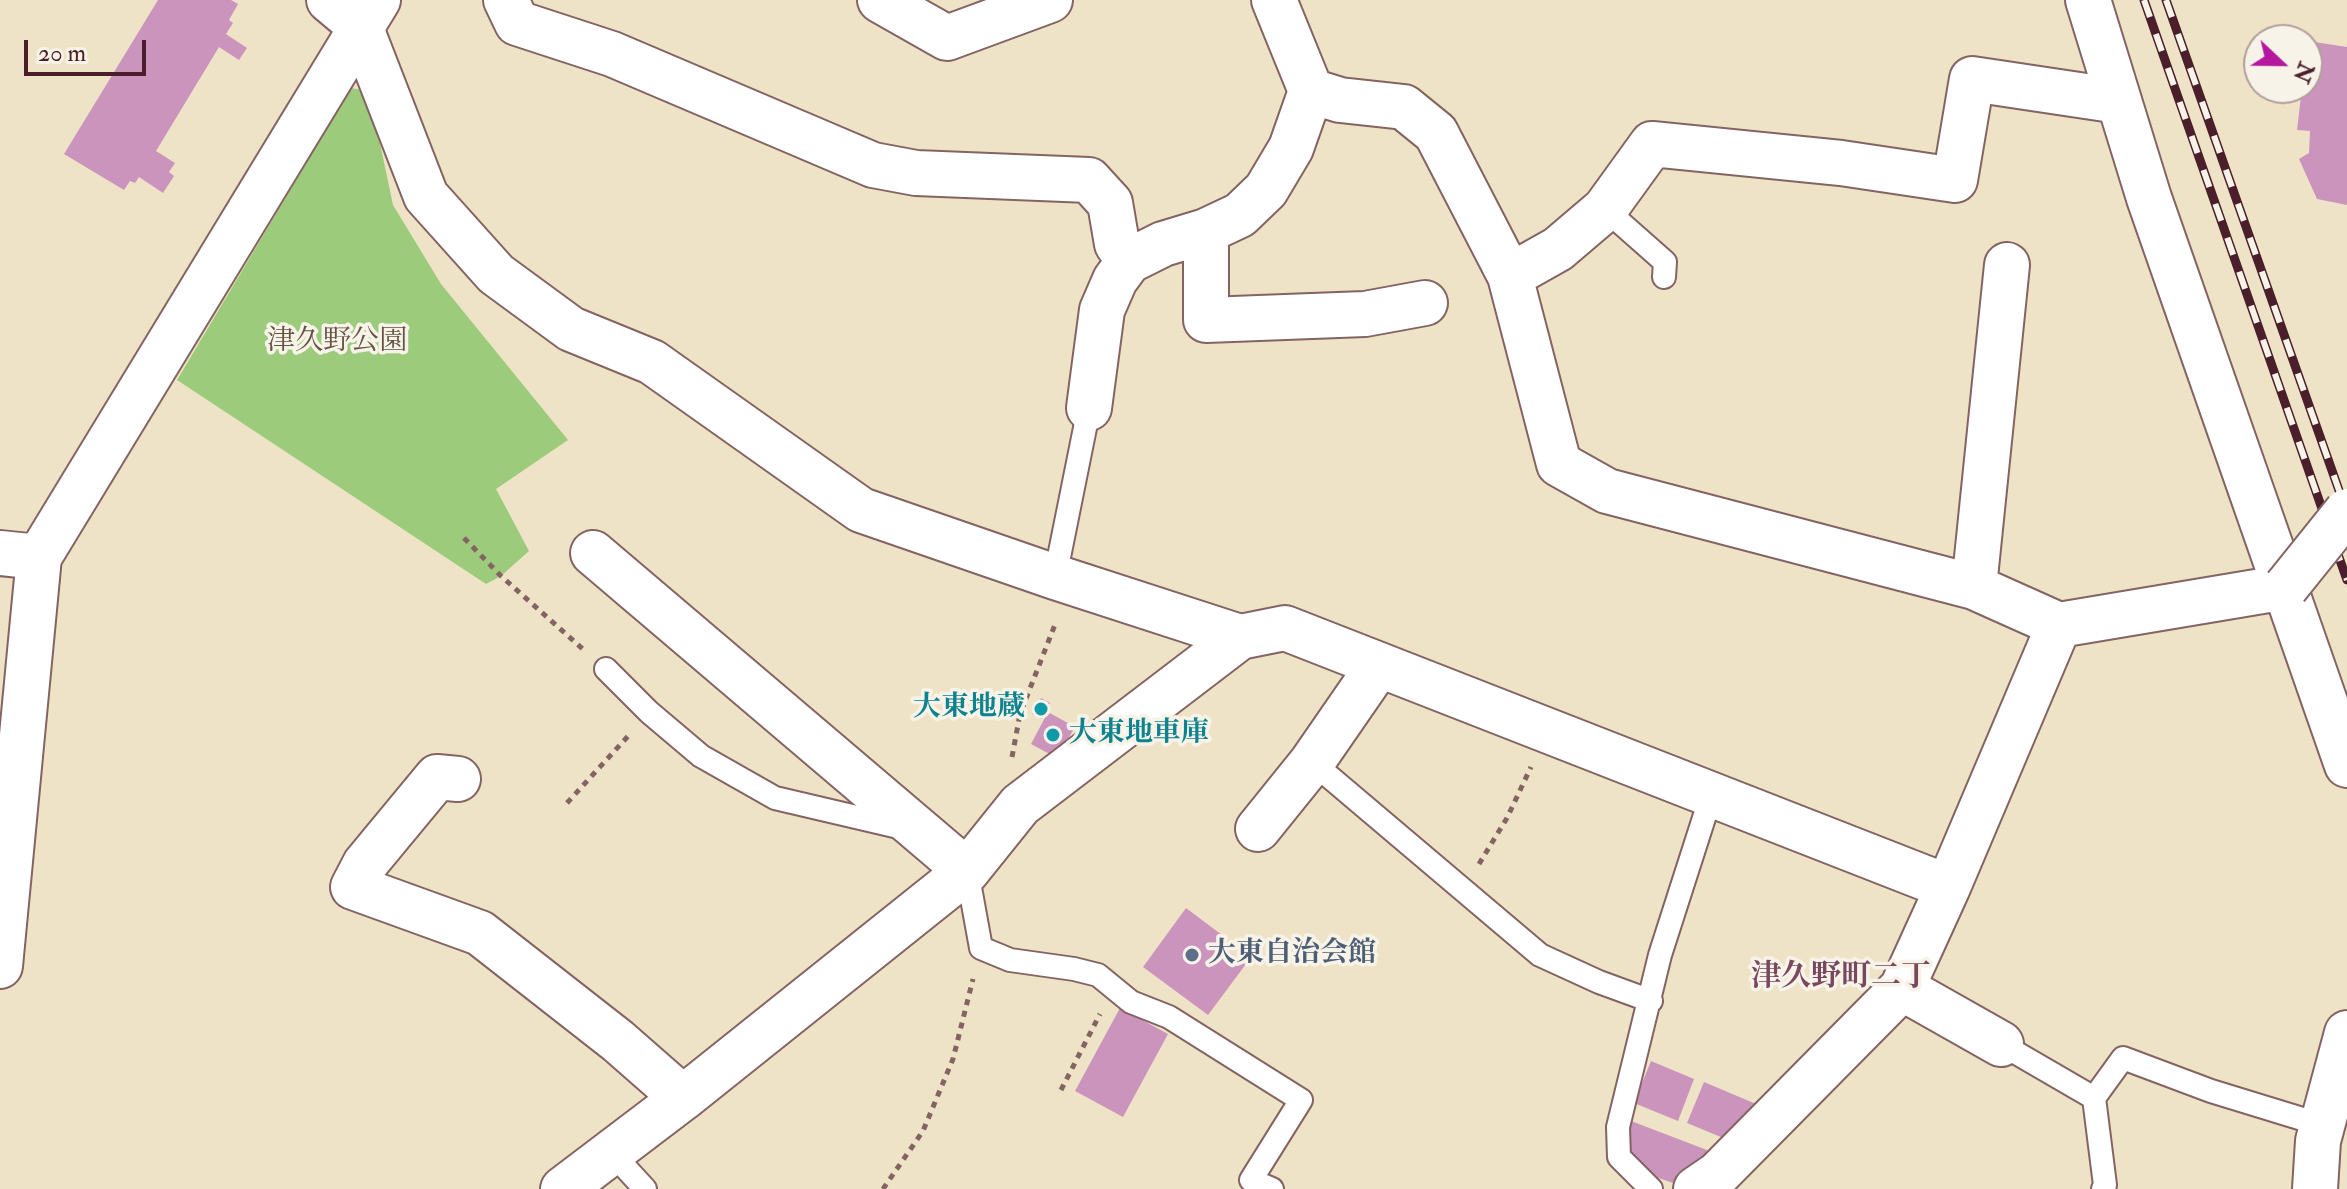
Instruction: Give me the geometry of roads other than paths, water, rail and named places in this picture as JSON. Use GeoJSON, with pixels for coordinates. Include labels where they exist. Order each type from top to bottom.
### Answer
{"type":"FeatureCollection","features":[{"type":"Feature","properties":{"kind":"street"},"geometry":{"type":"LineString","coordinates":[[506,0],[517,23],[612,54],[873,165],[916,173],[1089,180],[1110,203],[1117,244],[1129,261]]}},
{"type":"Feature","properties":{"kind":"street"},"geometry":{"type":"LineString","coordinates":[[880,0],[947,38],[1050,0]]}},
{"type":"Feature","properties":{"kind":"street"},"geometry":{"type":"LineString","coordinates":[[1089,408],[1102,310],[1115,280],[1129,261],[1163,244],[1206,231],[1240,215],[1266,190],[1291,148],[1311,91],[1274,0]]}},
{"type":"Feature","properties":{"kind":"street"},"geometry":{"type":"LineString","coordinates":[[2088,0],[2149,198],[2347,765]]}},
{"type":"Feature","properties":{"kind":"street"},"geometry":{"type":"LineString","coordinates":[[0,966],[20,555],[355,9]]}},
{"type":"Feature","properties":{"kind":"street"},"geometry":{"type":"LineString","coordinates":[[355,9],[426,196],[496,274],[571,329],[652,362],[861,510],[1062,580],[1240,637]]}},
{"type":"Feature","properties":{"kind":"street"},"geometry":{"type":"LineString","coordinates":[[1510,276],[1558,249],[1605,209],[1652,144],[1841,163],[1955,180],[1972,79],[2119,101]]}},
{"type":"Feature","properties":{"kind":"street"},"geometry":{"type":"LineString","coordinates":[[1311,91],[1340,100],[1404,107],[1436,133],[1510,276],[1559,464],[1607,491],[1974,587],[2059,625],[2286,587],[2347,511]]}},
{"type":"Feature","properties":{"kind":"street"},"geometry":{"type":"LineString","coordinates":[[1206,231],[1206,320],[1365,314],[1425,303]]}},
{"type":"Feature","properties":{"kind":"street"},"geometry":{"type":"LineString","coordinates":[[1974,587],[2007,265]]}},
{"type":"Feature","properties":{"kind":"street"},"geometry":{"type":"LineString","coordinates":[[593,553],[967,871]]}},
{"type":"Feature","properties":{"kind":"street"},"geometry":{"type":"LineString","coordinates":[[1717,1184],[1902,988],[2059,625]]}},
{"type":"Feature","properties":{"kind":"street"},"geometry":{"type":"LineString","coordinates":[[563,1189],[683,1098],[967,871],[1020,805],[1240,637],[1285,628],[1948,887]]}},
{"type":"Feature","properties":{"kind":"street"},"geometry":{"type":"LineString","coordinates":[[1258,829],[1312,762],[1379,665]]}},
{"type":"Feature","properties":{"kind":"street"},"geometry":{"type":"LineString","coordinates":[[458,779],[437,777],[365,864],[353,887],[480,933],[618,1041],[683,1098]]}},
{"type":"Feature","properties":{"kind":"street"},"geometry":{"type":"LineString","coordinates":[[1902,988],[2001,1044]]}},
{"type":"Feature","properties":{"kind":"street"},"geometry":{"type":"LineString","coordinates":[[2315,1189],[2318,1141],[2347,1033]]}},
{"type":"Feature","properties":{"kind":"lane"},"geometry":{"type":"LineString","coordinates":[[1605,209],[1665,262],[1664,277]]}},
{"type":"Feature","properties":{"kind":"lane"},"geometry":{"type":"LineString","coordinates":[[1062,580],[1089,408]]}},
{"type":"Feature","properties":{"kind":"lane"},"geometry":{"type":"LineString","coordinates":[[606,669],[649,712],[701,756],[775,798],[920,831]]}},
{"type":"Feature","properties":{"kind":"lane"},"geometry":{"type":"LineString","coordinates":[[1312,762],[1540,955],[1651,1001]]}},
{"type":"Feature","properties":{"kind":"lane"},"geometry":{"type":"LineString","coordinates":[[1651,1189],[1619,1157],[1618,1127],[1660,955],[1712,793]]}},
{"type":"Feature","properties":{"kind":"lane"},"geometry":{"type":"LineString","coordinates":[[967,871],[981,948],[1010,960],[1098,975],[1131,1002],[1169,1017],[1301,1100],[1251,1180],[1272,1189]]}},
{"type":"Feature","properties":{"kind":"lane"},"geometry":{"type":"LineString","coordinates":[[2001,1044],[2094,1098]]}},
{"type":"Feature","properties":{"kind":"lane"},"geometry":{"type":"LineString","coordinates":[[2103,1189],[2094,1098],[2123,1058],[2211,1091],[2322,1125]]}},
{"type":"Feature","properties":{"kind":"lane"},"geometry":{"type":"LineString","coordinates":[[611,1152],[645,1189]]}},
{"type":"Feature","properties":{"kind":"railway"},"geometry":{"type":"LineString","coordinates":[[2144,0],[2347,580]]}},
{"type":"Feature","properties":{"kind":"railway"},"geometry":{"type":"LineString","coordinates":[[2166,0],[2347,513]]}},
{"type":"Feature","properties":{"kind":"place","name":"大東地蔵"},"geometry":{"type":"Point","coordinates":[1041,709]}},
{"type":"Feature","properties":{"kind":"place","name":"大東地車庫"},"geometry":{"type":"Point","coordinates":[1053,735]}},
{"type":"Feature","properties":{"kind":"place","name":"大東自治会館"},"geometry":{"type":"Point","coordinates":[1192,955]}},
{"type":"Feature","properties":{"kind":"district","name":"津久野町二丁"},"geometry":{"type":"Point","coordinates":[1841,979]}},
{"type":"Feature","properties":{"kind":"park label","name":"津久野公園"},"geometry":{"type":"Point","coordinates":[337,343]}}]}
